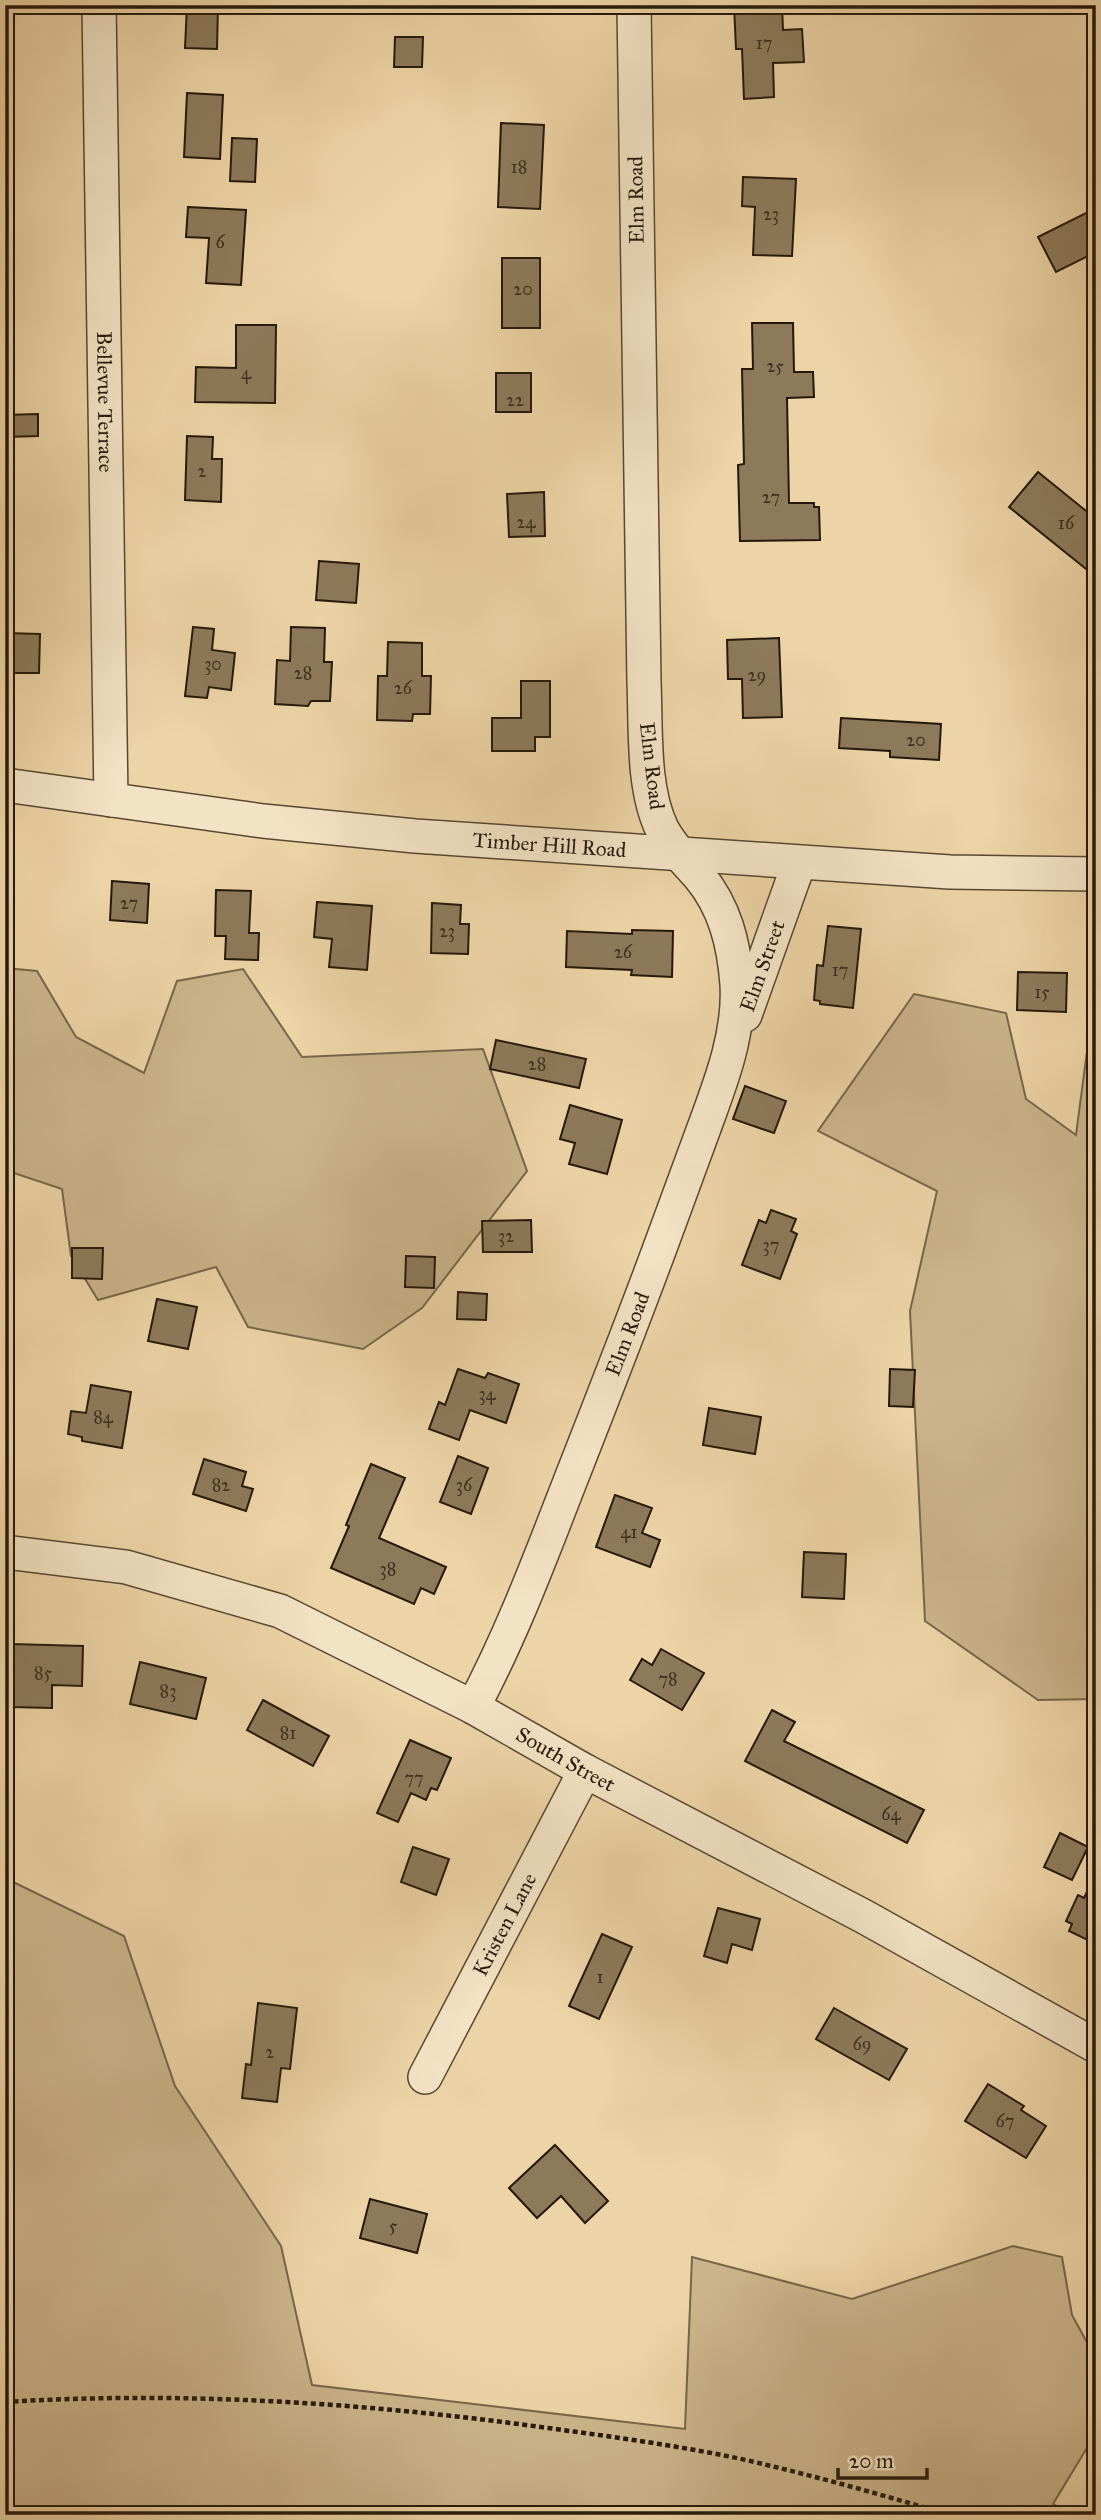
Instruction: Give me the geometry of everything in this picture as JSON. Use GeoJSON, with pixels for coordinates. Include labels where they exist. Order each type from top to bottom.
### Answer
{"type":"FeatureCollection","features":[{"type":"Feature","properties":{"kind":"street","name":"Bellevue Terrace"},"geometry":{"type":"LineString","coordinates":[[99,5],[111,800]]}},
{"type":"Feature","properties":{"kind":"street","name":"Elm Road"},"geometry":{"type":"LineString","coordinates":[[473,1707],[513,1626],[537,1568],[642,1296],[726,1067],[736,1015],[734,954],[727,926],[716,898],[699,875],[678,855],[662,828],[652,800],[643,682],[634,5]]}},
{"type":"Feature","properties":{"kind":"street","name":"Timber Hill Road"},"geometry":{"type":"LineString","coordinates":[[5,785],[263,821],[415,836],[950,872],[1096,874]]}},
{"type":"Feature","properties":{"kind":"street","name":"Elm Street"},"geometry":{"type":"LineString","coordinates":[[726,1067],[799,863]]}},
{"type":"Feature","properties":{"kind":"street","name":"South Street"},"geometry":{"type":"LineString","coordinates":[[5,1552],[126,1567],[280,1611],[473,1707],[585,1771],[875,1923],[1096,2046]]}},
{"type":"Feature","properties":{"kind":"street","name":"Kristen Lane"},"geometry":{"type":"LineString","coordinates":[[425,2077],[585,1771]]}},
{"type":"Feature","properties":{"kind":"path"},"geometry":{"type":"LineString","coordinates":[[5,2402],[180,2397],[340,2404],[489,2420],[621,2438],[744,2460],[865,2490],[950,2515]]}},
{"type":"Feature","properties":{"kind":"shaded area"},"geometry":{"type":"Polygon","coordinates":[[[5,968],[37,971],[76,1037],[144,1073],[177,981],[243,969],[302,1057],[483,1049],[527,1171],[422,1308],[363,1349],[248,1327],[216,1267],[98,1300],[71,1256],[62,1189],[8,1171],[5,1179],[5,968]]]}},
{"type":"Feature","properties":{"kind":"shaded area"},"geometry":{"type":"Polygon","coordinates":[[[914,994],[1006,1013],[1026,1099],[1076,1135],[1092,1013],[1096,1014],[1096,1699],[1038,1700],[925,1621],[910,1311],[937,1191],[818,1131],[914,994]]]}},
{"type":"Feature","properties":{"kind":"shaded area"},"geometry":{"type":"Polygon","coordinates":[[[5,1878],[124,1936],[175,2086],[281,2246],[312,2385],[685,2429],[692,2257],[852,2299],[1013,2246],[1062,2257],[1072,2315],[1096,2359],[1096,2433],[1053,2504],[1073,2515],[5,2515],[5,1878]]]}},
{"type":"Feature","properties":{"kind":"building"},"geometry":{"type":"Polygon","coordinates":[[[187,5],[218,5],[217,49],[185,48],[187,5]]]}},
{"type":"Feature","properties":{"kind":"building"},"geometry":{"type":"Polygon","coordinates":[[[734,5],[782,5],[783,30],[802,29],[804,62],[773,63],[774,97],[744,99],[742,49],[736,49],[734,5]]]}},
{"type":"Feature","properties":{"kind":"building"},"geometry":{"type":"Polygon","coordinates":[[[395,37],[423,37],[422,67],[394,67],[395,37]]]}},
{"type":"Feature","properties":{"kind":"building"},"geometry":{"type":"Polygon","coordinates":[[[187,93],[223,95],[220,159],[184,157],[187,93]]]}},
{"type":"Feature","properties":{"kind":"building"},"geometry":{"type":"Polygon","coordinates":[[[501,123],[544,125],[540,209],[498,207],[501,123]]]}},
{"type":"Feature","properties":{"kind":"building"},"geometry":{"type":"Polygon","coordinates":[[[232,138],[257,139],[255,182],[230,181],[232,138]]]}},
{"type":"Feature","properties":{"kind":"building"},"geometry":{"type":"Polygon","coordinates":[[[743,177],[796,179],[792,256],[753,255],[755,207],[742,206],[743,177]]]}},
{"type":"Feature","properties":{"kind":"building"},"geometry":{"type":"Polygon","coordinates":[[[188,207],[246,210],[241,285],[206,283],[209,238],[186,237],[188,207]]]}},
{"type":"Feature","properties":{"kind":"building"},"geometry":{"type":"Polygon","coordinates":[[[1096,208],[1096,252],[1056,272],[1038,237],[1096,208]]]}},
{"type":"Feature","properties":{"kind":"building"},"geometry":{"type":"Polygon","coordinates":[[[502,258],[540,258],[540,328],[502,328],[502,258]]]}},
{"type":"Feature","properties":{"kind":"building"},"geometry":{"type":"Polygon","coordinates":[[[752,323],[793,323],[794,372],[813,372],[814,397],[787,398],[789,503],[814,503],[814,507],[819,507],[820,540],[740,541],[738,465],[744,464],[742,369],[753,369],[752,323]]]}},
{"type":"Feature","properties":{"kind":"building"},"geometry":{"type":"Polygon","coordinates":[[[236,325],[276,325],[275,403],[195,402],[196,367],[236,368],[236,325]]]}},
{"type":"Feature","properties":{"kind":"building"},"geometry":{"type":"Polygon","coordinates":[[[496,373],[531,373],[531,412],[496,412],[496,373]]]}},
{"type":"Feature","properties":{"kind":"building"},"geometry":{"type":"Polygon","coordinates":[[[38,414],[38,436],[5,437],[5,415],[38,414]]]}},
{"type":"Feature","properties":{"kind":"building"},"geometry":{"type":"Polygon","coordinates":[[[187,436],[213,437],[212,459],[222,459],[221,502],[185,500],[187,436]]]}},
{"type":"Feature","properties":{"kind":"building"},"geometry":{"type":"Polygon","coordinates":[[[1038,472],[1096,519],[1096,577],[1009,507],[1038,472]]]}},
{"type":"Feature","properties":{"kind":"building"},"geometry":{"type":"Polygon","coordinates":[[[544,492],[545,536],[509,537],[507,494],[544,492]]]}},
{"type":"Feature","properties":{"kind":"building"},"geometry":{"type":"Polygon","coordinates":[[[319,561],[359,564],[356,603],[316,600],[319,561]]]}},
{"type":"Feature","properties":{"kind":"building"},"geometry":{"type":"Polygon","coordinates":[[[193,627],[214,629],[212,650],[235,653],[231,690],[209,687],[207,698],[185,696],[193,627]]]}},
{"type":"Feature","properties":{"kind":"building"},"geometry":{"type":"Polygon","coordinates":[[[291,627],[325,628],[324,662],[332,662],[330,701],[311,701],[308,706],[275,704],[277,660],[290,661],[291,627]]]}},
{"type":"Feature","properties":{"kind":"building"},"geometry":{"type":"Polygon","coordinates":[[[5,633],[40,634],[39,673],[5,673],[5,633]]]}},
{"type":"Feature","properties":{"kind":"building"},"geometry":{"type":"Polygon","coordinates":[[[779,638],[782,717],[743,718],[742,679],[728,679],[727,640],[779,638]]]}},
{"type":"Feature","properties":{"kind":"building"},"geometry":{"type":"Polygon","coordinates":[[[388,642],[422,643],[422,676],[431,676],[430,714],[413,714],[412,721],[377,720],[378,676],[387,676],[388,642]]]}},
{"type":"Feature","properties":{"kind":"building"},"geometry":{"type":"Polygon","coordinates":[[[521,681],[550,681],[550,737],[535,737],[535,751],[492,751],[492,718],[521,718],[521,681]]]}},
{"type":"Feature","properties":{"kind":"building"},"geometry":{"type":"Polygon","coordinates":[[[841,718],[941,724],[939,760],[890,757],[890,751],[839,748],[841,718]]]}},
{"type":"Feature","properties":{"kind":"building"},"geometry":{"type":"Polygon","coordinates":[[[112,881],[149,884],[147,923],[110,920],[112,881]]]}},
{"type":"Feature","properties":{"kind":"building"},"geometry":{"type":"Polygon","coordinates":[[[216,890],[251,891],[249,933],[259,933],[258,960],[225,959],[226,936],[215,936],[216,890]]]}},
{"type":"Feature","properties":{"kind":"building"},"geometry":{"type":"Polygon","coordinates":[[[317,902],[372,906],[367,970],[329,967],[332,939],[314,937],[317,902]]]}},
{"type":"Feature","properties":{"kind":"building"},"geometry":{"type":"Polygon","coordinates":[[[432,903],[461,905],[460,924],[469,924],[468,954],[431,953],[432,903]]]}},
{"type":"Feature","properties":{"kind":"building"},"geometry":{"type":"Polygon","coordinates":[[[828,926],[861,929],[853,1008],[820,1004],[820,1001],[814,1000],[817,965],[823,966],[828,926]]]}},
{"type":"Feature","properties":{"kind":"building"},"geometry":{"type":"Polygon","coordinates":[[[632,930],[673,931],[672,977],[631,975],[632,970],[566,967],[567,931],[632,934],[632,930]]]}},
{"type":"Feature","properties":{"kind":"building"},"geometry":{"type":"Polygon","coordinates":[[[1018,972],[1067,973],[1066,1012],[1017,1010],[1018,972]]]}},
{"type":"Feature","properties":{"kind":"building"},"geometry":{"type":"Polygon","coordinates":[[[496,1040],[586,1059],[579,1088],[490,1069],[496,1040]]]}},
{"type":"Feature","properties":{"kind":"building"},"geometry":{"type":"Polygon","coordinates":[[[745,1086],[786,1101],[774,1133],[733,1119],[745,1086]]]}},
{"type":"Feature","properties":{"kind":"building"},"geometry":{"type":"Polygon","coordinates":[[[570,1105],[622,1120],[607,1174],[569,1164],[575,1143],[560,1139],[570,1105]]]}},
{"type":"Feature","properties":{"kind":"building"},"geometry":{"type":"Polygon","coordinates":[[[771,1210],[796,1219],[791,1231],[797,1234],[780,1279],[742,1265],[759,1220],[766,1223],[771,1210]]]}},
{"type":"Feature","properties":{"kind":"building"},"geometry":{"type":"Polygon","coordinates":[[[531,1220],[532,1252],[483,1252],[482,1221],[531,1220]]]}},
{"type":"Feature","properties":{"kind":"building"},"geometry":{"type":"Polygon","coordinates":[[[72,1248],[103,1248],[102,1279],[72,1278],[72,1248]]]}},
{"type":"Feature","properties":{"kind":"building"},"geometry":{"type":"Polygon","coordinates":[[[406,1256],[435,1257],[434,1288],[405,1287],[406,1256]]]}},
{"type":"Feature","properties":{"kind":"building"},"geometry":{"type":"Polygon","coordinates":[[[458,1292],[487,1294],[486,1320],[457,1319],[458,1292]]]}},
{"type":"Feature","properties":{"kind":"building"},"geometry":{"type":"Polygon","coordinates":[[[157,1299],[197,1307],[188,1349],[148,1341],[157,1299]]]}},
{"type":"Feature","properties":{"kind":"building"},"geometry":{"type":"Polygon","coordinates":[[[458,1369],[485,1378],[488,1373],[519,1384],[506,1423],[470,1410],[459,1440],[429,1429],[439,1402],[445,1405],[458,1369]]]}},
{"type":"Feature","properties":{"kind":"building"},"geometry":{"type":"Polygon","coordinates":[[[890,1369],[915,1370],[913,1407],[889,1406],[890,1369]]]}},
{"type":"Feature","properties":{"kind":"building"},"geometry":{"type":"Polygon","coordinates":[[[91,1385],[131,1392],[122,1448],[82,1441],[82,1437],[68,1434],[71,1411],[86,1413],[91,1385]]]}},
{"type":"Feature","properties":{"kind":"building"},"geometry":{"type":"Polygon","coordinates":[[[709,1408],[761,1417],[755,1454],[703,1445],[709,1408]]]}},
{"type":"Feature","properties":{"kind":"building"},"geometry":{"type":"Polygon","coordinates":[[[458,1456],[488,1468],[471,1514],[440,1502],[458,1456]]]}},
{"type":"Feature","properties":{"kind":"building"},"geometry":{"type":"Polygon","coordinates":[[[204,1459],[246,1472],[242,1486],[253,1489],[246,1511],[193,1494],[204,1459]]]}},
{"type":"Feature","properties":{"kind":"building"},"geometry":{"type":"Polygon","coordinates":[[[371,1464],[405,1478],[379,1538],[446,1567],[434,1594],[421,1588],[414,1604],[331,1568],[371,1464]]]}},
{"type":"Feature","properties":{"kind":"building"},"geometry":{"type":"Polygon","coordinates":[[[615,1495],[652,1508],[642,1533],[660,1540],[650,1567],[596,1547],[615,1495]]]}},
{"type":"Feature","properties":{"kind":"building"},"geometry":{"type":"Polygon","coordinates":[[[804,1552],[846,1554],[844,1599],[802,1597],[804,1552]]]}},
{"type":"Feature","properties":{"kind":"building"},"geometry":{"type":"Polygon","coordinates":[[[12,1644],[83,1646],[82,1686],[52,1685],[52,1708],[10,1707],[12,1644]]]}},
{"type":"Feature","properties":{"kind":"building"},"geometry":{"type":"Polygon","coordinates":[[[661,1649],[704,1673],[682,1710],[630,1680],[642,1659],[652,1665],[661,1649]]]}},
{"type":"Feature","properties":{"kind":"building"},"geometry":{"type":"Polygon","coordinates":[[[140,1662],[206,1678],[196,1719],[130,1704],[140,1662]]]}},
{"type":"Feature","properties":{"kind":"building"},"geometry":{"type":"Polygon","coordinates":[[[263,1700],[329,1736],[313,1766],[247,1730],[263,1700]]]}},
{"type":"Feature","properties":{"kind":"building"},"geometry":{"type":"Polygon","coordinates":[[[772,1710],[795,1722],[784,1741],[924,1810],[907,1843],[745,1761],[772,1710]]]}},
{"type":"Feature","properties":{"kind":"building"},"geometry":{"type":"Polygon","coordinates":[[[410,1740],[451,1758],[437,1790],[431,1788],[426,1800],[411,1793],[398,1822],[377,1813],[410,1740]]]}},
{"type":"Feature","properties":{"kind":"building"},"geometry":{"type":"Polygon","coordinates":[[[1060,1833],[1088,1847],[1072,1880],[1044,1867],[1060,1833]]]}},
{"type":"Feature","properties":{"kind":"building"},"geometry":{"type":"Polygon","coordinates":[[[413,1847],[449,1859],[436,1895],[401,1882],[413,1847]]]}},
{"type":"Feature","properties":{"kind":"building"},"geometry":{"type":"Polygon","coordinates":[[[1096,1873],[1096,1944],[1069,1931],[1072,1924],[1066,1921],[1078,1895],[1084,1898],[1096,1873]]]}},
{"type":"Feature","properties":{"kind":"building"},"geometry":{"type":"Polygon","coordinates":[[[718,1908],[760,1919],[752,1950],[732,1944],[727,1963],[704,1956],[718,1908]]]}},
{"type":"Feature","properties":{"kind":"building"},"geometry":{"type":"Polygon","coordinates":[[[602,1934],[632,1947],[599,2019],[569,2006],[602,1934]]]}},
{"type":"Feature","properties":{"kind":"building"},"geometry":{"type":"Polygon","coordinates":[[[258,2003],[297,2008],[290,2069],[281,2068],[277,2102],[242,2098],[246,2064],[251,2065],[258,2003]]]}},
{"type":"Feature","properties":{"kind":"building"},"geometry":{"type":"Polygon","coordinates":[[[834,2008],[907,2049],[889,2080],[816,2039],[834,2008]]]}},
{"type":"Feature","properties":{"kind":"building"},"geometry":{"type":"Polygon","coordinates":[[[988,2084],[1024,2106],[1021,2110],[1046,2126],[1026,2158],[965,2121],[988,2084]]]}},
{"type":"Feature","properties":{"kind":"building"},"geometry":{"type":"Polygon","coordinates":[[[555,2145],[608,2201],[585,2223],[561,2196],[537,2218],[509,2188],[555,2145]]]}},
{"type":"Feature","properties":{"kind":"building"},"geometry":{"type":"Polygon","coordinates":[[[370,2199],[427,2214],[417,2253],[360,2238],[370,2199]]]}}]}
